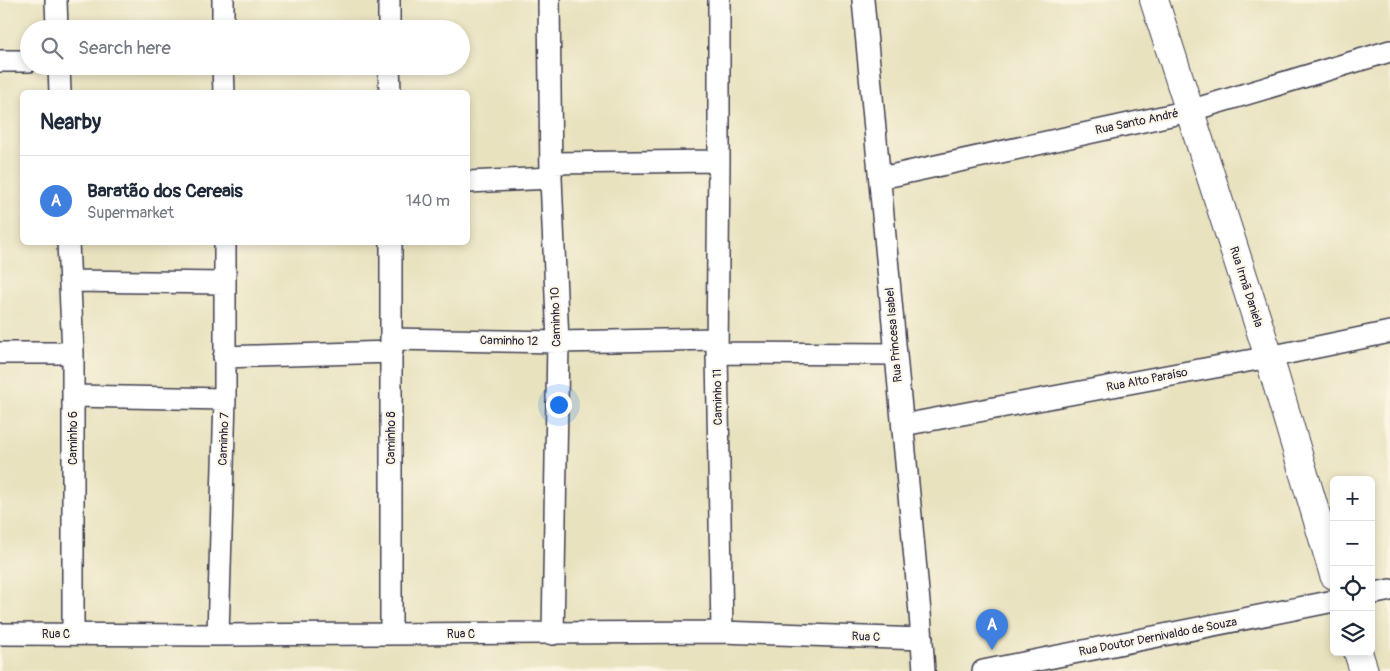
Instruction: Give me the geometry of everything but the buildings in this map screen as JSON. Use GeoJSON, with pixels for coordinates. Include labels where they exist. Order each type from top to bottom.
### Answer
{"type":"FeatureCollection","features":[{"type":"Feature","properties":{"kind":"street"},"geometry":{"type":"LineString","coordinates":[[56,0],[57,20]]}},
{"type":"Feature","properties":{"kind":"street"},"geometry":{"type":"LineString","coordinates":[[223,0],[223,20]]}},
{"type":"Feature","properties":{"kind":"street"},"geometry":{"type":"LineString","coordinates":[[389,0],[389,20]]}},
{"type":"Feature","properties":{"kind":"street","name":"Caminho 10"},"geometry":{"type":"LineString","coordinates":[[549,0],[551,171],[558,342],[553,634]]}},
{"type":"Feature","properties":{"kind":"street","name":"Caminho 11"},"geometry":{"type":"LineString","coordinates":[[719,0],[717,346],[722,632]]}},
{"type":"Feature","properties":{"kind":"street","name":"Rua Princesa Isabel"},"geometry":{"type":"LineString","coordinates":[[863,0],[881,178],[924,671]]}},
{"type":"Feature","properties":{"kind":"street","name":"Rua Irmã Daniela"},"geometry":{"type":"LineString","coordinates":[[1154,0],[1269,357],[1331,566]]}},
{"type":"Feature","properties":{"kind":"street","name":"Rua Santo André"},"geometry":{"type":"LineString","coordinates":[[881,178],[1189,111],[1390,51]]}},
{"type":"Feature","properties":{"kind":"street"},"geometry":{"type":"LineString","coordinates":[[0,61],[20,61]]}},
{"type":"Feature","properties":{"kind":"street"},"geometry":{"type":"LineString","coordinates":[[59,75],[60,90]]}},
{"type":"Feature","properties":{"kind":"street"},"geometry":{"type":"LineString","coordinates":[[224,75],[224,90]]}},
{"type":"Feature","properties":{"kind":"street"},"geometry":{"type":"LineString","coordinates":[[390,75],[390,90]]}},
{"type":"Feature","properties":{"kind":"street"},"geometry":{"type":"LineString","coordinates":[[470,182],[551,171],[719,161]]}},
{"type":"Feature","properties":{"kind":"street","name":"Caminho 6"},"geometry":{"type":"LineString","coordinates":[[68,245],[73,353],[73,634]]}},
{"type":"Feature","properties":{"kind":"street","name":"Caminho 7"},"geometry":{"type":"LineString","coordinates":[[218,635],[225,399],[225,245]]}},
{"type":"Feature","properties":{"kind":"street","name":"Caminho 8"},"geometry":{"type":"LineString","coordinates":[[391,245],[391,634]]}},
{"type":"Feature","properties":{"kind":"street"},"geometry":{"type":"LineString","coordinates":[[71,282],[225,284]]}},
{"type":"Feature","properties":{"kind":"street","name":"Rua Alto Paraíso"},"geometry":{"type":"LineString","coordinates":[[903,425],[1269,357],[1390,332]]}},
{"type":"Feature","properties":{"kind":"street","name":"Caminho 12"},"geometry":{"type":"LineString","coordinates":[[224,357],[391,346],[558,342],[717,346],[896,354]]}},
{"type":"Feature","properties":{"kind":"street"},"geometry":{"type":"LineString","coordinates":[[0,353],[73,353]]}},
{"type":"Feature","properties":{"kind":"street"},"geometry":{"type":"LineString","coordinates":[[73,396],[225,399]]}},
{"type":"Feature","properties":{"kind":"street"},"geometry":{"type":"LineString","coordinates":[[1375,593],[1390,590]]}},
{"type":"Feature","properties":{"kind":"street","name":"Rua Doutor Dernivaldo de Souza"},"geometry":{"type":"LineString","coordinates":[[982,671],[1330,603]]}},
{"type":"Feature","properties":{"kind":"street","name":"Rua C"},"geometry":{"type":"LineString","coordinates":[[0,634],[218,635],[722,632],[922,639]]}},
{"type":"Feature","properties":{"kind":"street"},"geometry":{"type":"LineString","coordinates":[[1359,656],[1364,671]]}},
{"type":"Feature","properties":{"kind":"place","name":"Baratão dos Cereais"},"geometry":{"type":"Point","coordinates":[992,650]}}]}
